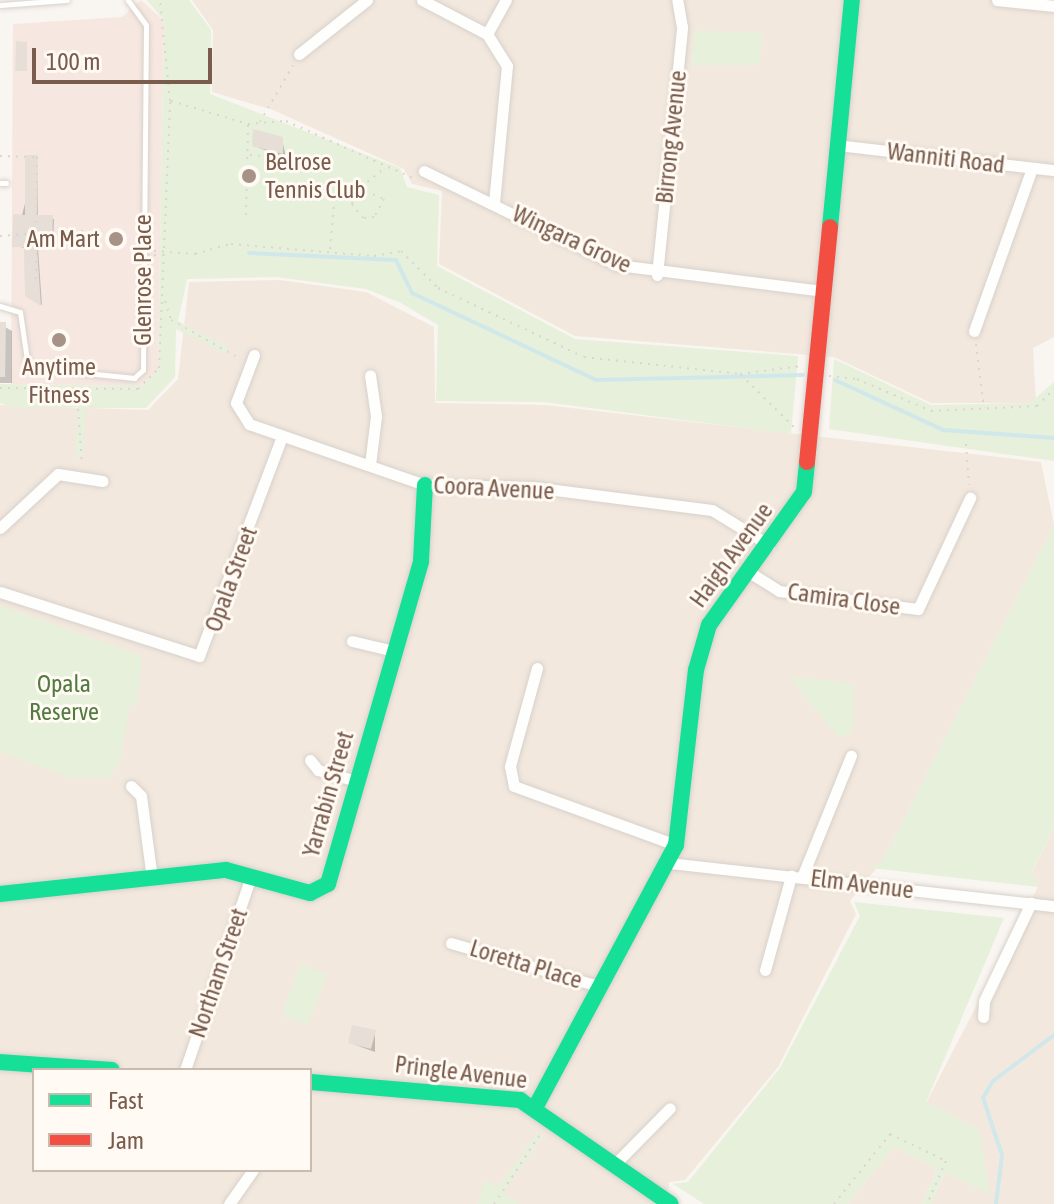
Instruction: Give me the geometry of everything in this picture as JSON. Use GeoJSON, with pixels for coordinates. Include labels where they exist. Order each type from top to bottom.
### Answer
{"type":"FeatureCollection","features":[{"type":"Feature","properties":{"kind":"street"},"geometry":{"type":"LineString","coordinates":[[299,54],[367,0]]}},
{"type":"Feature","properties":{"kind":"street"},"geometry":{"type":"LineString","coordinates":[[422,0],[487,34],[507,66],[494,203]]}},
{"type":"Feature","properties":{"kind":"street"},"geometry":{"type":"LineString","coordinates":[[487,34],[506,0]]}},
{"type":"Feature","properties":{"kind":"street","name":"Birrong Avenue"},"geometry":{"type":"LineString","coordinates":[[657,275],[682,27],[677,0]]}},
{"type":"Feature","properties":{"kind":"street","name":"Haigh Avenue"},"geometry":{"type":"LineString","coordinates":[[536,1106],[676,845],[701,644],[804,492],[852,0]]}},
{"type":"Feature","properties":{"kind":"street"},"geometry":{"type":"LineString","coordinates":[[997,0],[1054,6]]}},
{"type":"Feature","properties":{"kind":"street","name":"Wanniti Road"},"geometry":{"type":"LineString","coordinates":[[837,145],[1054,170]]}},
{"type":"Feature","properties":{"kind":"street"},"geometry":{"type":"LineString","coordinates":[[974,331],[1032,168]]}},
{"type":"Feature","properties":{"kind":"street","name":"Wingara Grove"},"geometry":{"type":"LineString","coordinates":[[424,171],[617,265],[657,275],[824,291]]}},
{"type":"Feature","properties":{"kind":"street","name":"Coora Avenue"},"geometry":{"type":"LineString","coordinates":[[252,360],[236,411],[282,436],[425,485],[532,487],[712,510],[769,545]]}},
{"type":"Feature","properties":{"kind":"street"},"geometry":{"type":"LineString","coordinates":[[370,375],[376,416],[370,465]]}},
{"type":"Feature","properties":{"kind":"street","name":"Opala Street"},"geometry":{"type":"LineString","coordinates":[[0,592],[199,656],[282,436]]}},
{"type":"Feature","properties":{"kind":"street"},"geometry":{"type":"LineString","coordinates":[[0,528],[58,474],[82,474],[102,481]]}},
{"type":"Feature","properties":{"kind":"street","name":"Yarrabin Street"},"geometry":{"type":"LineString","coordinates":[[0,894],[226,870],[320,891],[334,865],[421,561],[425,485]]}},
{"type":"Feature","properties":{"kind":"street","name":"Camira Close"},"geometry":{"type":"LineString","coordinates":[[749,572],[779,591],[918,609],[970,498]]}},
{"type":"Feature","properties":{"kind":"street"},"geometry":{"type":"LineString","coordinates":[[352,641],[394,651]]}},
{"type":"Feature","properties":{"kind":"street"},"geometry":{"type":"LineString","coordinates":[[537,668],[510,766],[514,786],[676,845]]}},
{"type":"Feature","properties":{"kind":"street"},"geometry":{"type":"LineString","coordinates":[[765,970],[797,876],[851,756]]}},
{"type":"Feature","properties":{"kind":"street"},"geometry":{"type":"LineString","coordinates":[[310,760],[318,770],[356,781]]}},
{"type":"Feature","properties":{"kind":"street"},"geometry":{"type":"LineString","coordinates":[[131,786],[141,796],[152,878]]}},
{"type":"Feature","properties":{"kind":"street","name":"Elm Avenue"},"geometry":{"type":"LineString","coordinates":[[669,863],[1054,906]]}},
{"type":"Feature","properties":{"kind":"street","name":"Northam Street"},"geometry":{"type":"LineString","coordinates":[[186,1068],[251,876]]}},
{"type":"Feature","properties":{"kind":"street"},"geometry":{"type":"LineString","coordinates":[[983,1017],[1031,903]]}},
{"type":"Feature","properties":{"kind":"street","name":"Loretta Place"},"geometry":{"type":"LineString","coordinates":[[451,943],[601,987]]}},
{"type":"Feature","properties":{"kind":"street"},"geometry":{"type":"LineString","coordinates":[[0,1062],[84,1068]]}},
{"type":"Feature","properties":{"kind":"street","name":"Pringle Avenue"},"geometry":{"type":"LineString","coordinates":[[312,1085],[443,1090],[536,1106],[671,1204]]}},
{"type":"Feature","properties":{"kind":"street"},"geometry":{"type":"LineString","coordinates":[[615,1164],[670,1108]]}},
{"type":"Feature","properties":{"kind":"street"},"geometry":{"type":"LineString","coordinates":[[229,1204],[252,1172]]}},
{"type":"Feature","properties":{"kind":"lane"},"geometry":{"type":"LineString","coordinates":[[0,5],[67,0]]}},
{"type":"Feature","properties":{"kind":"lane","name":"Glenrose Place"},"geometry":{"type":"LineString","coordinates":[[0,306],[20,312],[28,367],[134,378],[143,370],[141,250],[146,25],[128,0]]}},
{"type":"Feature","properties":{"kind":"path"},"geometry":{"type":"LineString","coordinates":[[160,0],[170,101],[167,254],[171,320],[252,360]]}},
{"type":"Feature","properties":{"kind":"path"},"geometry":{"type":"LineString","coordinates":[[258,124],[299,54]]}},
{"type":"Feature","properties":{"kind":"path"},"geometry":{"type":"LineString","coordinates":[[170,101],[248,124],[286,121],[412,178],[424,171]]}},
{"type":"Feature","properties":{"kind":"path"},"geometry":{"type":"LineString","coordinates":[[246,215],[248,124]]}},
{"type":"Feature","properties":{"kind":"path"},"geometry":{"type":"LineString","coordinates":[[248,155],[278,157],[285,170]]}},
{"type":"Feature","properties":{"kind":"path"},"geometry":{"type":"LineString","coordinates":[[0,156],[37,157],[36,284]]}},
{"type":"Feature","properties":{"kind":"path"},"geometry":{"type":"LineString","coordinates":[[366,191],[386,167]]}},
{"type":"Feature","properties":{"kind":"path"},"geometry":{"type":"LineString","coordinates":[[358,190],[366,191],[384,199],[374,217],[363,218],[352,204],[358,190]]}},
{"type":"Feature","properties":{"kind":"path"},"geometry":{"type":"LineString","coordinates":[[330,250],[334,204]]}},
{"type":"Feature","properties":{"kind":"path"},"geometry":{"type":"LineString","coordinates":[[0,236],[52,232]]}},
{"type":"Feature","properties":{"kind":"path"},"geometry":{"type":"LineString","coordinates":[[65,233],[88,233]]}},
{"type":"Feature","properties":{"kind":"path"},"geometry":{"type":"LineString","coordinates":[[154,255],[231,244],[401,251],[438,288],[492,307],[513,328],[584,357],[740,374],[816,369],[857,379],[931,411],[1037,406],[1054,389]]}},
{"type":"Feature","properties":{"kind":"path"},"geometry":{"type":"LineString","coordinates":[[141,250],[167,254]]}},
{"type":"Feature","properties":{"kind":"path"},"geometry":{"type":"LineString","coordinates":[[974,331],[984,408]]}},
{"type":"Feature","properties":{"kind":"path"},"geometry":{"type":"LineString","coordinates":[[740,374],[796,429]]}},
{"type":"Feature","properties":{"kind":"path"},"geometry":{"type":"LineString","coordinates":[[77,393],[82,474]]}},
{"type":"Feature","properties":{"kind":"path"},"geometry":{"type":"LineString","coordinates":[[966,444],[970,498]]}},
{"type":"Feature","properties":{"kind":"path"},"geometry":{"type":"LineString","coordinates":[[494,1204],[544,1129]]}},
{"type":"Feature","properties":{"kind":"path"},"geometry":{"type":"LineString","coordinates":[[834,1204],[890,1134],[946,1161],[927,1204]]}},
{"type":"Feature","properties":{"kind":"shaded area"},"geometry":{"type":"Polygon","coordinates":[[[141,0],[164,21],[158,370],[141,386],[11,384],[13,24],[122,17],[141,0]]]}},
{"type":"Feature","properties":{"kind":"shaded area"},"geometry":{"type":"Polygon","coordinates":[[[192,0],[1054,0],[1054,337],[1033,348],[1036,403],[931,403],[834,357],[575,336],[439,264],[442,191],[412,184],[404,169],[273,110],[212,92],[213,30],[192,0]]]}},
{"type":"Feature","properties":{"kind":"shaded area"},"geometry":{"type":"Polygon","coordinates":[[[280,280],[366,292],[434,327],[435,403],[545,405],[1041,462],[1054,525],[883,860],[850,901],[856,914],[778,1067],[685,1180],[669,1182],[668,1204],[0,1204],[0,405],[148,410],[178,379],[189,282],[280,280]]]}},
{"type":"Feature","properties":{"kind":"shaded area"},"geometry":{"type":"Polygon","coordinates":[[[1054,828],[1054,1204],[931,1204],[945,1173],[989,1193],[926,1103],[1038,887],[1031,874],[1054,828]]]}},
{"type":"Feature","properties":{"kind":"shaded area"},"geometry":{"type":"Polygon","coordinates":[[[894,1147],[937,1169],[922,1204],[848,1204],[894,1147]]]}},
{"type":"Feature","properties":{"kind":"green space"},"geometry":{"type":"Polygon","coordinates":[[[147,0],[189,0],[211,30],[210,94],[400,168],[407,187],[439,195],[437,266],[575,339],[798,356],[791,434],[544,402],[436,401],[438,325],[399,302],[366,289],[276,277],[187,279],[178,321],[228,347],[227,354],[176,329],[175,377],[146,408],[85,408],[83,457],[75,458],[78,407],[14,408],[0,403],[0,384],[141,386],[158,370],[164,21],[147,0]]]}},
{"type":"Feature","properties":{"kind":"green space"},"geometry":{"type":"Polygon","coordinates":[[[694,31],[762,32],[760,65],[691,65],[694,31]]]}},
{"type":"Feature","properties":{"kind":"green space"},"geometry":{"type":"Polygon","coordinates":[[[834,359],[931,405],[1030,403],[1054,382],[1054,461],[829,429],[834,359]]]}},
{"type":"Feature","properties":{"kind":"green space"},"geometry":{"type":"Polygon","coordinates":[[[1054,525],[1054,828],[1031,873],[1039,887],[871,868],[883,860],[1054,525]]]}},
{"type":"Feature","properties":{"kind":"green space","name":"Opala Reserve"},"geometry":{"type":"Polygon","coordinates":[[[0,605],[142,656],[137,706],[130,705],[120,763],[109,777],[71,778],[0,752],[0,605]]]}},
{"type":"Feature","properties":{"kind":"green space"},"geometry":{"type":"Polygon","coordinates":[[[789,677],[854,683],[853,733],[838,737],[789,677]]]}},
{"type":"Feature","properties":{"kind":"green space"},"geometry":{"type":"Polygon","coordinates":[[[854,902],[1004,918],[926,1102],[979,1129],[990,1194],[945,1173],[931,1204],[922,1204],[937,1169],[894,1147],[848,1204],[704,1204],[673,1184],[688,1182],[780,1068],[860,916],[854,902]]]}},
{"type":"Feature","properties":{"kind":"green space"},"geometry":{"type":"Polygon","coordinates":[[[300,964],[327,974],[308,1025],[282,1016],[300,964]]]}},
{"type":"Feature","properties":{"kind":"green space"},"geometry":{"type":"Polygon","coordinates":[[[537,1133],[543,1137],[503,1192],[519,1204],[478,1204],[484,1179],[497,1188],[537,1133]]]}},
{"type":"Feature","properties":{"kind":"building"},"geometry":{"type":"Polygon","coordinates":[[[16,41],[27,42],[27,71],[15,71],[16,41]]]}},
{"type":"Feature","properties":{"kind":"building"},"geometry":{"type":"Polygon","coordinates":[[[253,129],[283,137],[283,154],[252,146],[253,129]]]}},
{"type":"Feature","properties":{"kind":"building"},"geometry":{"type":"Polygon","coordinates":[[[25,155],[38,155],[37,215],[53,215],[52,248],[37,247],[41,306],[25,296],[24,247],[12,247],[13,214],[25,215],[25,155]]]}},
{"type":"Feature","properties":{"kind":"building"},"geometry":{"type":"Polygon","coordinates":[[[0,322],[6,322],[5,377],[0,377],[0,322]]]}},
{"type":"Feature","properties":{"kind":"building"},"geometry":{"type":"Polygon","coordinates":[[[352,1025],[376,1030],[371,1049],[348,1043],[352,1025]]]}},
{"type":"Feature","properties":{"kind":"waterway"},"geometry":{"type":"LineString","coordinates":[[249,253],[396,260],[412,293],[596,380],[803,375]]}},
{"type":"Feature","properties":{"kind":"waterway"},"geometry":{"type":"LineString","coordinates":[[835,380],[943,430],[1054,438]]}},
{"type":"Feature","properties":{"kind":"waterway"},"geometry":{"type":"LineString","coordinates":[[996,1204],[1002,1155],[983,1098],[993,1081],[1054,1035]]}},
{"type":"Feature","properties":{"kind":"traffic: fast"},"geometry":{"type":"LineString","coordinates":[[830,227],[852,0]]}},
{"type":"Feature","properties":{"kind":"traffic: fast"},"geometry":{"type":"LineString","coordinates":[[536,1106],[676,845],[696,670],[709,625],[804,492],[807,462]]}},
{"type":"Feature","properties":{"kind":"traffic: fast"},"geometry":{"type":"LineString","coordinates":[[0,894],[226,870],[310,893],[328,884],[421,561],[425,485]]}},
{"type":"Feature","properties":{"kind":"traffic: fast"},"geometry":{"type":"LineString","coordinates":[[0,1062],[84,1068]]}},
{"type":"Feature","properties":{"kind":"traffic: fast"},"geometry":{"type":"LineString","coordinates":[[312,1082],[520,1100],[671,1204]]}},
{"type":"Feature","properties":{"kind":"traffic: jam"},"geometry":{"type":"LineString","coordinates":[[807,462],[830,227]]}},
{"type":"Feature","properties":{"kind":"place","name":"Belrose Tennis Club"},"geometry":{"type":"Point","coordinates":[249,176]}},
{"type":"Feature","properties":{"kind":"place","name":"Am Mart"},"geometry":{"type":"Point","coordinates":[116,239]}},
{"type":"Feature","properties":{"kind":"place","name":"Anytime Fitness"},"geometry":{"type":"Point","coordinates":[59,340]}}]}
